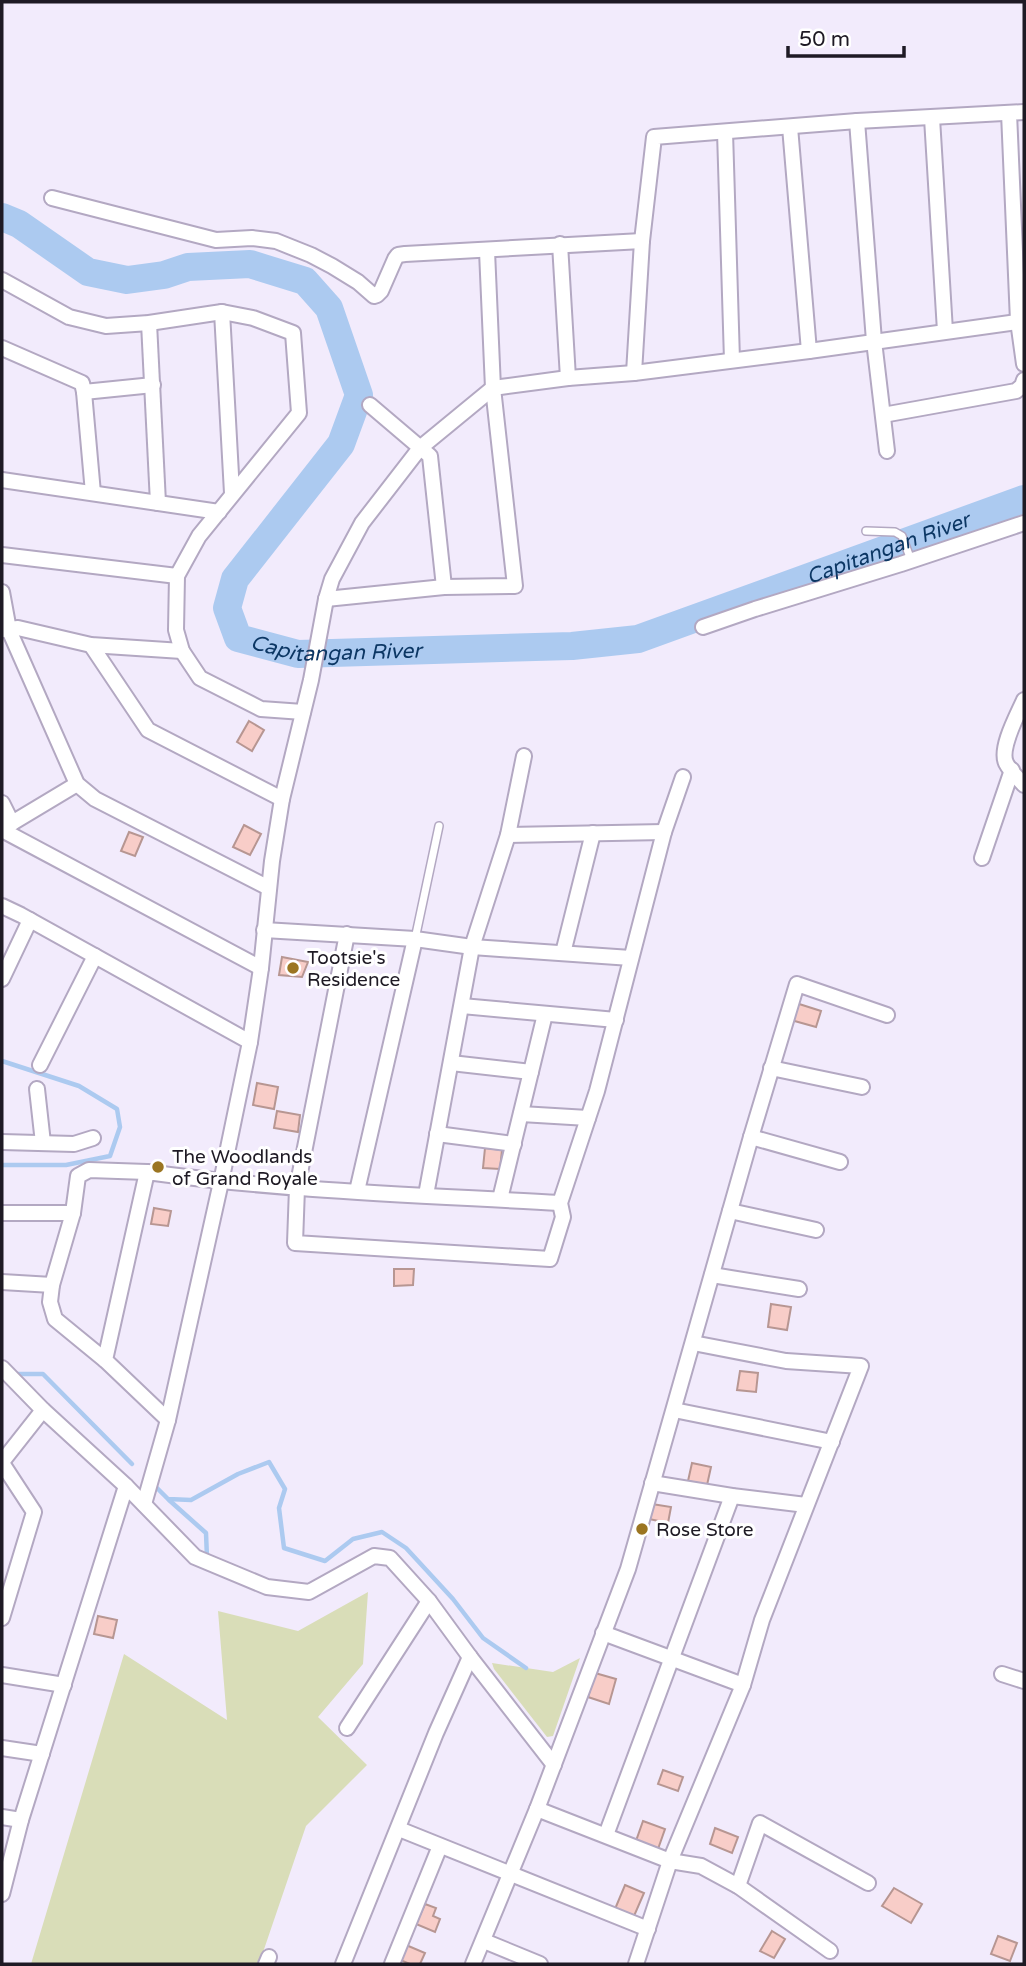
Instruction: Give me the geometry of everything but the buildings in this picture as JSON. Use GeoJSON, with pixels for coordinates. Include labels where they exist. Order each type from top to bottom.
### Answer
{"type":"FeatureCollection","features":[{"type":"Feature","properties":{"kind":"street"},"geometry":{"type":"LineString","coordinates":[[634,373],[642,241],[654,137],[1017,112],[1024,364]]}},
{"type":"Feature","properties":{"kind":"street"},"geometry":{"type":"LineString","coordinates":[[932,118],[945,331]]}},
{"type":"Feature","properties":{"kind":"street"},"geometry":{"type":"LineString","coordinates":[[857,121],[874,341],[887,451]]}},
{"type":"Feature","properties":{"kind":"street"},"geometry":{"type":"LineString","coordinates":[[790,127],[809,351]]}},
{"type":"Feature","properties":{"kind":"street"},"geometry":{"type":"LineString","coordinates":[[724,132],[732,360]]}},
{"type":"Feature","properties":{"kind":"street"},"geometry":{"type":"LineString","coordinates":[[52,198],[216,240],[252,238],[276,241],[331,266],[358,282],[374,296],[380,291],[398,255],[642,241]]}},
{"type":"Feature","properties":{"kind":"street"},"geometry":{"type":"LineString","coordinates":[[560,244],[568,378]]}},
{"type":"Feature","properties":{"kind":"street"},"geometry":{"type":"LineString","coordinates":[[326,599],[444,587],[515,586],[493,388],[487,251]]}},
{"type":"Feature","properties":{"kind":"street"},"geometry":{"type":"LineString","coordinates":[[2,280],[69,317],[106,326],[149,323],[222,312],[253,318],[293,333],[299,413],[199,536],[177,576],[176,630],[182,651],[200,678],[261,709],[303,712]]}},
{"type":"Feature","properties":{"kind":"street"},"geometry":{"type":"LineString","coordinates":[[222,312],[232,493]]}},
{"type":"Feature","properties":{"kind":"street"},"geometry":{"type":"LineString","coordinates":[[144,1504],[168,1420],[250,1042],[282,799],[311,680],[326,599],[332,579],[362,523],[421,448],[493,388],[809,351],[1021,321]]}},
{"type":"Feature","properties":{"kind":"street"},"geometry":{"type":"LineString","coordinates":[[149,323],[158,503]]}},
{"type":"Feature","properties":{"kind":"street"},"geometry":{"type":"LineString","coordinates":[[2,348],[82,383],[93,493]]}},
{"type":"Feature","properties":{"kind":"street"},"geometry":{"type":"LineString","coordinates":[[883,415],[1016,391],[1024,380]]}},
{"type":"Feature","properties":{"kind":"street"},"geometry":{"type":"LineString","coordinates":[[84,392],[153,384]]}},
{"type":"Feature","properties":{"kind":"street"},"geometry":{"type":"LineString","coordinates":[[370,405],[430,456],[444,587]]}},
{"type":"Feature","properties":{"kind":"street"},"geometry":{"type":"LineString","coordinates":[[2,480],[219,512]]}},
{"type":"Feature","properties":{"kind":"street"},"geometry":{"type":"LineString","coordinates":[[703,627],[910,556],[1024,523]]}},
{"type":"Feature","properties":{"kind":"street"},"geometry":{"type":"LineString","coordinates":[[2,555],[177,576]]}},
{"type":"Feature","properties":{"kind":"street"},"geometry":{"type":"LineString","coordinates":[[2,592],[5,630],[77,783],[95,799],[269,888]]}},
{"type":"Feature","properties":{"kind":"street"},"geometry":{"type":"LineString","coordinates":[[5,630],[18,628],[91,645],[182,651]]}},
{"type":"Feature","properties":{"kind":"street"},"geometry":{"type":"LineString","coordinates":[[91,645],[148,730],[282,799]]}},
{"type":"Feature","properties":{"kind":"street"},"geometry":{"type":"LineString","coordinates":[[1024,700],[1004,756],[1007,765],[1024,785]]}},
{"type":"Feature","properties":{"kind":"street"},"geometry":{"type":"LineString","coordinates":[[426,1195],[472,947],[508,835],[524,756]]}},
{"type":"Feature","properties":{"kind":"street"},"geometry":{"type":"LineString","coordinates":[[982,858],[1012,771]]}},
{"type":"Feature","properties":{"kind":"street"},"geometry":{"type":"LineString","coordinates":[[347,934],[297,1188],[295,1243],[550,1259],[564,1217],[560,1203],[588,1118],[664,832],[683,777]]}},
{"type":"Feature","properties":{"kind":"street"},"geometry":{"type":"LineString","coordinates":[[5,828],[77,783]]}},
{"type":"Feature","properties":{"kind":"street"},"geometry":{"type":"LineString","coordinates":[[2,803],[5,828]]}},
{"type":"Feature","properties":{"kind":"street"},"geometry":{"type":"LineString","coordinates":[[5,828],[261,968]]}},
{"type":"Feature","properties":{"kind":"street"},"geometry":{"type":"LineString","coordinates":[[508,835],[664,832]]}},
{"type":"Feature","properties":{"kind":"street"},"geometry":{"type":"LineString","coordinates":[[563,953],[593,833]]}},
{"type":"Feature","properties":{"kind":"street"},"geometry":{"type":"LineString","coordinates":[[2,906],[250,1042]]}},
{"type":"Feature","properties":{"kind":"street"},"geometry":{"type":"LineString","coordinates":[[2,979],[30,920]]}},
{"type":"Feature","properties":{"kind":"street"},"geometry":{"type":"LineString","coordinates":[[264,930],[415,939],[472,947],[631,958]]}},
{"type":"Feature","properties":{"kind":"street"},"geometry":{"type":"LineString","coordinates":[[357,1191],[415,939]]}},
{"type":"Feature","properties":{"kind":"street"},"geometry":{"type":"LineString","coordinates":[[40,1065],[95,956]]}},
{"type":"Feature","properties":{"kind":"street"},"geometry":{"type":"LineString","coordinates":[[473,1964],[537,1809],[628,1569],[797,984],[887,1015]]}},
{"type":"Feature","properties":{"kind":"street"},"geometry":{"type":"LineString","coordinates":[[462,1006],[616,1020]]}},
{"type":"Feature","properties":{"kind":"street"},"geometry":{"type":"LineString","coordinates":[[500,1199],[545,1014]]}},
{"type":"Feature","properties":{"kind":"street"},"geometry":{"type":"LineString","coordinates":[[451,1063],[531,1072]]}},
{"type":"Feature","properties":{"kind":"street"},"geometry":{"type":"LineString","coordinates":[[771,1068],[862,1087]]}},
{"type":"Feature","properties":{"kind":"street"},"geometry":{"type":"LineString","coordinates":[[37,1089],[43,1143]]}},
{"type":"Feature","properties":{"kind":"street"},"geometry":{"type":"LineString","coordinates":[[521,1114],[588,1118]]}},
{"type":"Feature","properties":{"kind":"street"},"geometry":{"type":"LineString","coordinates":[[437,1134],[514,1144]]}},
{"type":"Feature","properties":{"kind":"street"},"geometry":{"type":"LineString","coordinates":[[751,1137],[841,1162]]}},
{"type":"Feature","properties":{"kind":"street"},"geometry":{"type":"LineString","coordinates":[[2,1142],[74,1144],[93,1138]]}},
{"type":"Feature","properties":{"kind":"street"},"geometry":{"type":"LineString","coordinates":[[168,1420],[105,1360],[55,1319],[50,1302],[52,1285],[73,1213],[78,1176],[89,1170],[147,1172],[297,1188],[560,1203]]}},
{"type":"Feature","properties":{"kind":"street"},"geometry":{"type":"LineString","coordinates":[[105,1360],[147,1172]]}},
{"type":"Feature","properties":{"kind":"street"},"geometry":{"type":"LineString","coordinates":[[730,1211],[816,1230]]}},
{"type":"Feature","properties":{"kind":"street"},"geometry":{"type":"LineString","coordinates":[[2,1213],[73,1213]]}},
{"type":"Feature","properties":{"kind":"street"},"geometry":{"type":"LineString","coordinates":[[712,1275],[799,1289]]}},
{"type":"Feature","properties":{"kind":"street"},"geometry":{"type":"LineString","coordinates":[[2,1282],[52,1285]]}},
{"type":"Feature","properties":{"kind":"street"},"geometry":{"type":"LineString","coordinates":[[636,1964],[670,1861],[743,1685],[762,1620],[861,1366],[786,1361],[693,1343]]}},
{"type":"Feature","properties":{"kind":"street"},"geometry":{"type":"LineString","coordinates":[[2,1368],[43,1410],[126,1486],[195,1557],[267,1587],[309,1592],[374,1556],[390,1558],[429,1601],[554,1765]]}},
{"type":"Feature","properties":{"kind":"street"},"geometry":{"type":"LineString","coordinates":[[2,1618],[34,1512],[2,1462],[43,1410]]}},
{"type":"Feature","properties":{"kind":"street"},"geometry":{"type":"LineString","coordinates":[[674,1410],[832,1442]]}},
{"type":"Feature","properties":{"kind":"street"},"geometry":{"type":"LineString","coordinates":[[652,1483],[806,1505]]}},
{"type":"Feature","properties":{"kind":"street"},"geometry":{"type":"LineString","coordinates":[[2,1894],[21,1820],[126,1486]]}},
{"type":"Feature","properties":{"kind":"street"},"geometry":{"type":"LineString","coordinates":[[606,1835],[732,1496]]}},
{"type":"Feature","properties":{"kind":"street"},"geometry":{"type":"LineString","coordinates":[[347,1728],[429,1601]]}},
{"type":"Feature","properties":{"kind":"street"},"geometry":{"type":"LineString","coordinates":[[603,1633],[743,1685]]}},
{"type":"Feature","properties":{"kind":"street"},"geometry":{"type":"LineString","coordinates":[[342,1964],[436,1733],[470,1657]]}},
{"type":"Feature","properties":{"kind":"street"},"geometry":{"type":"LineString","coordinates":[[1002,1674],[1024,1681]]}},
{"type":"Feature","properties":{"kind":"street"},"geometry":{"type":"LineString","coordinates":[[2,1675],[64,1685]]}},
{"type":"Feature","properties":{"kind":"street"},"geometry":{"type":"LineString","coordinates":[[2,1748],[42,1755]]}},
{"type":"Feature","properties":{"kind":"street"},"geometry":{"type":"LineString","coordinates":[[537,1809],[670,1861],[701,1867],[738,1886],[830,1951]]}},
{"type":"Feature","properties":{"kind":"street"},"geometry":{"type":"LineString","coordinates":[[2,1817],[21,1820]]}},
{"type":"Feature","properties":{"kind":"street"},"geometry":{"type":"LineString","coordinates":[[738,1886],[760,1823],[868,1883]]}},
{"type":"Feature","properties":{"kind":"street"},"geometry":{"type":"LineString","coordinates":[[399,1829],[648,1929]]}},
{"type":"Feature","properties":{"kind":"street"},"geometry":{"type":"LineString","coordinates":[[392,1964],[440,1846]]}},
{"type":"Feature","properties":{"kind":"street"},"geometry":{"type":"LineString","coordinates":[[484,1941],[540,1964]]}},
{"type":"Feature","properties":{"kind":"lane"},"geometry":{"type":"LineString","coordinates":[[866,531],[895,532],[902,536],[910,556]]}},
{"type":"Feature","properties":{"kind":"lane"},"geometry":{"type":"LineString","coordinates":[[415,939],[439,826]]}},
{"type":"Feature","properties":{"kind":"green space"},"geometry":{"type":"Polygon","coordinates":[[[368,1592],[363,1664],[318,1717],[367,1765],[306,1826],[259,1964],[31,1964],[124,1654],[227,1720],[218,1611],[298,1631],[368,1592]]]}},
{"type":"Feature","properties":{"kind":"green space"},"geometry":{"type":"Polygon","coordinates":[[[580,1658],[553,1736],[547,1737],[492,1663],[553,1672],[580,1658]]]}},
{"type":"Feature","properties":{"kind":"waterway","name":"Capitangan River"},"geometry":{"type":"LineString","coordinates":[[2,217],[19,224],[88,272],[127,280],[164,275],[188,267],[250,264],[305,281],[329,308],[359,395],[341,444],[235,579],[227,608],[238,638],[298,654],[572,646],[638,639],[1024,499]]}},
{"type":"Feature","properties":{"kind":"waterway"},"geometry":{"type":"LineString","coordinates":[[2,1061],[79,1086],[117,1109],[120,1127],[110,1156],[66,1165],[2,1165]]}},
{"type":"Feature","properties":{"kind":"waterway"},"geometry":{"type":"LineString","coordinates":[[15,1374],[43,1374],[132,1464]]}},
{"type":"Feature","properties":{"kind":"waterway"},"geometry":{"type":"LineString","coordinates":[[154,1485],[168,1499],[191,1500],[238,1474],[269,1462],[285,1489],[279,1508],[284,1548],[325,1561],[353,1539],[382,1532],[406,1548],[453,1599],[483,1638],[526,1668]]}},
{"type":"Feature","properties":{"kind":"waterway"},"geometry":{"type":"LineString","coordinates":[[169,1500],[206,1533],[207,1558]]}},
{"type":"Feature","properties":{"kind":"place","name":"Tootsie's Residence"},"geometry":{"type":"Point","coordinates":[293,968]}},
{"type":"Feature","properties":{"kind":"place","name":"The Woodlands of Grand Royale"},"geometry":{"type":"Point","coordinates":[158,1167]}},
{"type":"Feature","properties":{"kind":"place","name":"Rose Store"},"geometry":{"type":"Point","coordinates":[642,1529]}}]}
